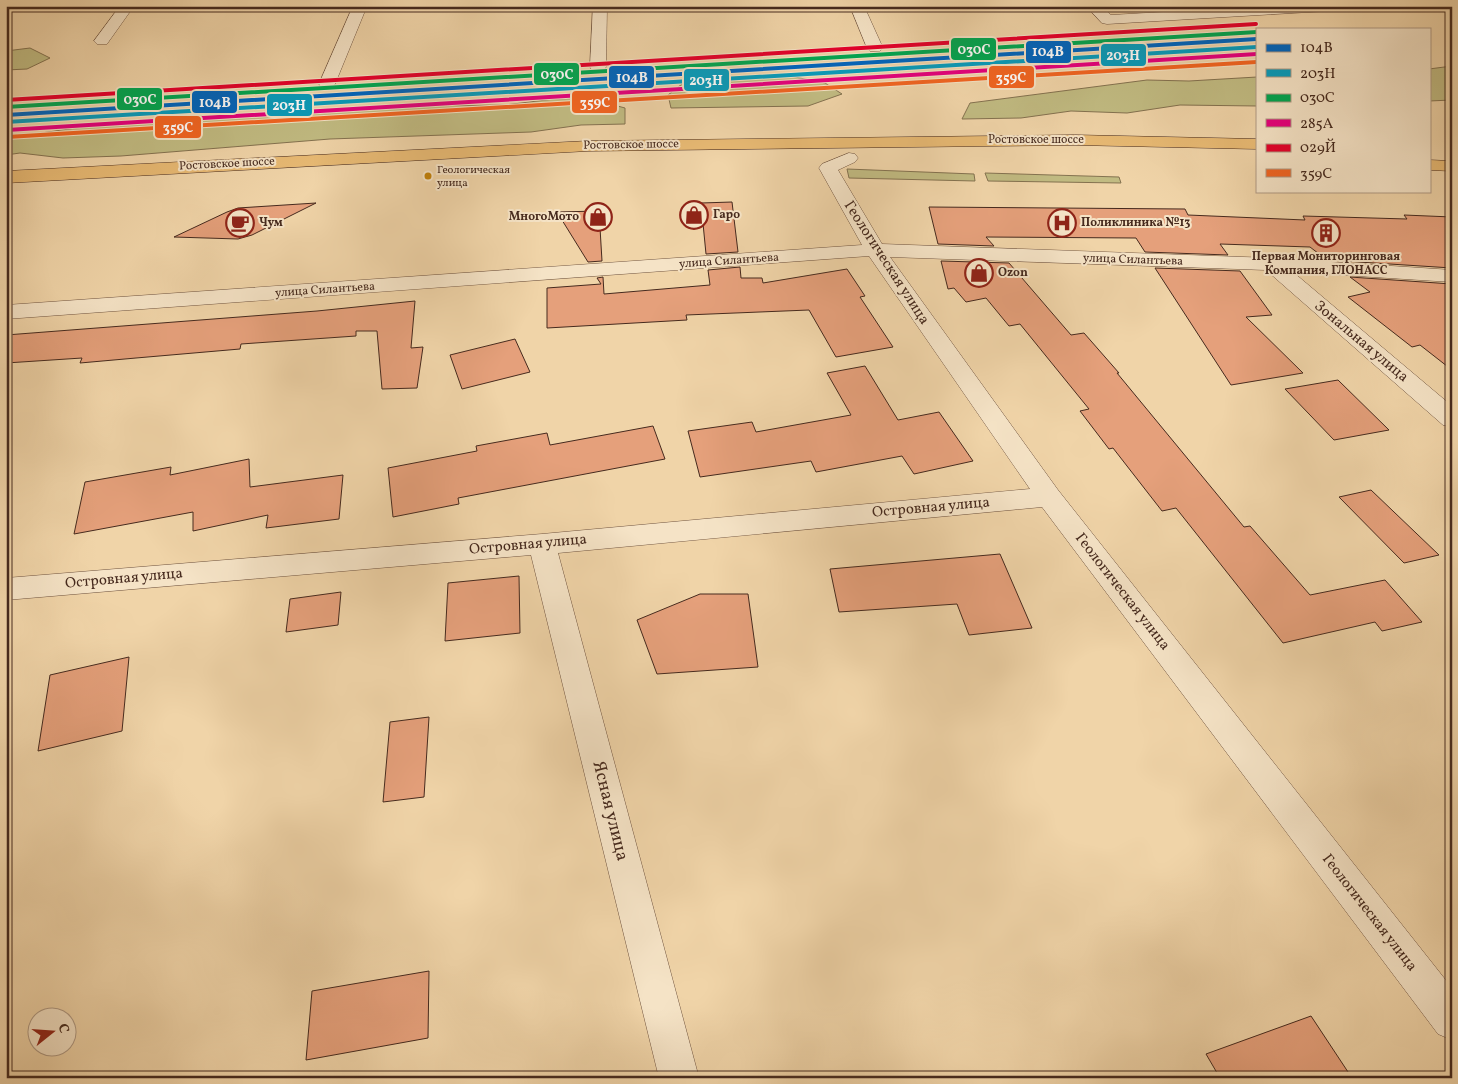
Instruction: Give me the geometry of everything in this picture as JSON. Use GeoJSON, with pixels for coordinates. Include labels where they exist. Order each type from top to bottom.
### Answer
{"type":"FeatureCollection","features":[{"type":"Feature","properties":{"kind":"highway","name":"Ростовское шоссе"},"geometry":{"type":"LineString","coordinates":[[6,177],[588,146],[1066,140],[1256,144]]}},
{"type":"Feature","properties":{"kind":"highway"},"geometry":{"type":"LineString","coordinates":[[1430,148],[1452,149]]}},
{"type":"Feature","properties":{"kind":"highway","name":"Ростовское шоссе"},"geometry":{"type":"LineString","coordinates":[[6,191],[591,160],[1043,158]]}},
{"type":"Feature","properties":{"kind":"highway","name":"Ростовское шоссе"},"geometry":{"type":"LineString","coordinates":[[1100,158],[1256,161]]}},
{"type":"Feature","properties":{"kind":"highway"},"geometry":{"type":"LineString","coordinates":[[1430,165],[1452,166]]}},
{"type":"Feature","properties":{"kind":"street"},"geometry":{"type":"LineString","coordinates":[[102,41],[127,6]]}},
{"type":"Feature","properties":{"kind":"street"},"geometry":{"type":"LineString","coordinates":[[327,84],[360,6]]}},
{"type":"Feature","properties":{"kind":"street"},"geometry":{"type":"LineString","coordinates":[[598,67],[600,6]]}},
{"type":"Feature","properties":{"kind":"street"},"geometry":{"type":"LineString","coordinates":[[857,6],[875,48]]}},
{"type":"Feature","properties":{"kind":"street"},"geometry":{"type":"LineString","coordinates":[[1093,6],[1107,20],[1344,6]]}},
{"type":"Feature","properties":{"kind":"street","name":"Геологическая улица"},"geometry":{"type":"LineString","coordinates":[[849,158],[828,168],[874,250],[1048,497],[1452,1020]]}},
{"type":"Feature","properties":{"kind":"street","name":"улица Силантьева"},"geometry":{"type":"LineString","coordinates":[[6,312],[874,250],[1270,264],[1452,276]]}},
{"type":"Feature","properties":{"kind":"street","name":"Зональная улица"},"geometry":{"type":"LineString","coordinates":[[1270,264],[1452,419]]}},
{"type":"Feature","properties":{"kind":"street","name":"Островная улица"},"geometry":{"type":"LineString","coordinates":[[7,592],[1048,497]]}},
{"type":"Feature","properties":{"kind":"street","name":"Ясная улица"},"geometry":{"type":"LineString","coordinates":[[542,544],[679,1078]]}},
{"type":"Feature","properties":{"kind":"shaded area"},"geometry":{"type":"Polygon","coordinates":[[[30,48],[50,58],[27,69],[6,70],[6,51],[30,48]]]}},
{"type":"Feature","properties":{"kind":"shaded area"},"geometry":{"type":"Polygon","coordinates":[[[1452,66],[1452,100],[1430,101],[1430,69],[1452,66]]]}},
{"type":"Feature","properties":{"kind":"shaded area"},"geometry":{"type":"Polygon","coordinates":[[[790,76],[825,83],[842,94],[808,106],[671,108],[668,95],[682,84],[739,78],[790,76]]]}},
{"type":"Feature","properties":{"kind":"shaded area"},"geometry":{"type":"Polygon","coordinates":[[[1256,77],[1256,106],[1180,105],[1127,113],[1071,111],[1021,118],[962,119],[970,103],[1147,80],[1189,81],[1256,77]]]}},
{"type":"Feature","properties":{"kind":"shaded area"},"geometry":{"type":"Polygon","coordinates":[[[588,98],[625,108],[625,124],[581,125],[531,132],[330,139],[121,156],[63,158],[20,153],[6,155],[6,138],[104,124],[181,116],[323,113],[383,106],[505,105],[554,99],[588,98]]]}},
{"type":"Feature","properties":{"kind":"shaded area"},"geometry":{"type":"Polygon","coordinates":[[[847,169],[974,174],[975,181],[849,178],[847,169]]]}},
{"type":"Feature","properties":{"kind":"shaded area"},"geometry":{"type":"Polygon","coordinates":[[[985,173],[1119,177],[1121,183],[988,181],[985,173]]]}},
{"type":"Feature","properties":{"kind":"building"},"geometry":{"type":"Polygon","coordinates":[[[732,202],[738,252],[706,254],[701,203],[732,202]]]}},
{"type":"Feature","properties":{"kind":"building","name":"Чум"},"geometry":{"type":"Polygon","coordinates":[[[316,203],[252,235],[238,239],[174,237],[238,208],[316,203]]]}},
{"type":"Feature","properties":{"kind":"building"},"geometry":{"type":"Polygon","coordinates":[[[929,207],[1185,209],[1188,215],[1305,220],[1303,216],[1407,219],[1404,215],[1452,217],[1452,268],[1327,260],[1310,247],[1220,244],[1228,255],[1145,252],[1136,238],[986,237],[994,246],[938,244],[929,207]]]}},
{"type":"Feature","properties":{"kind":"building"},"geometry":{"type":"Polygon","coordinates":[[[599,211],[602,261],[588,262],[557,212],[599,211]]]}},
{"type":"Feature","properties":{"kind":"building"},"geometry":{"type":"Polygon","coordinates":[[[941,261],[1009,263],[1071,335],[1084,333],[1119,373],[1117,373],[1244,527],[1250,526],[1310,595],[1385,580],[1422,622],[1382,631],[1375,622],[1283,643],[1176,508],[1162,511],[1113,448],[1109,449],[1080,411],[1089,409],[1020,324],[1009,326],[986,298],[966,302],[954,288],[948,289],[941,261]]]}},
{"type":"Feature","properties":{"kind":"building"},"geometry":{"type":"Polygon","coordinates":[[[740,267],[741,278],[762,278],[763,283],[847,269],[865,296],[860,297],[893,347],[836,357],[809,310],[686,315],[687,320],[547,328],[547,288],[601,284],[597,278],[603,277],[604,294],[710,285],[708,270],[740,267]]]}},
{"type":"Feature","properties":{"kind":"building"},"geometry":{"type":"Polygon","coordinates":[[[1155,268],[1240,271],[1272,315],[1246,317],[1303,373],[1231,385],[1155,268]]]}},
{"type":"Feature","properties":{"kind":"building"},"geometry":{"type":"Polygon","coordinates":[[[1350,277],[1452,284],[1452,370],[1420,345],[1412,347],[1348,297],[1370,292],[1350,277]]]}},
{"type":"Feature","properties":{"kind":"building"},"geometry":{"type":"Polygon","coordinates":[[[415,301],[411,348],[423,347],[417,388],[382,389],[377,331],[356,331],[356,336],[241,344],[240,349],[80,363],[82,358],[6,363],[6,335],[317,311],[415,301]]]}},
{"type":"Feature","properties":{"kind":"building"},"geometry":{"type":"Polygon","coordinates":[[[515,339],[530,372],[462,389],[450,355],[515,339]]]}},
{"type":"Feature","properties":{"kind":"building"},"geometry":{"type":"Polygon","coordinates":[[[865,366],[898,420],[939,412],[973,461],[914,474],[902,456],[816,472],[811,461],[700,477],[688,431],[752,422],[756,432],[851,415],[827,373],[865,366]]]}},
{"type":"Feature","properties":{"kind":"building"},"geometry":{"type":"Polygon","coordinates":[[[1338,380],[1389,430],[1334,440],[1285,389],[1338,380]]]}},
{"type":"Feature","properties":{"kind":"building"},"geometry":{"type":"Polygon","coordinates":[[[653,426],[665,459],[458,498],[459,504],[393,517],[388,468],[477,451],[476,446],[547,433],[550,445],[653,426]]]}},
{"type":"Feature","properties":{"kind":"building"},"geometry":{"type":"Polygon","coordinates":[[[249,459],[250,487],[343,475],[339,519],[266,528],[268,515],[193,531],[193,512],[74,534],[85,482],[171,467],[170,475],[249,459]]]}},
{"type":"Feature","properties":{"kind":"building"},"geometry":{"type":"Polygon","coordinates":[[[1371,490],[1439,555],[1404,563],[1339,497],[1371,490]]]}},
{"type":"Feature","properties":{"kind":"building"},"geometry":{"type":"Polygon","coordinates":[[[1000,554],[1032,628],[969,635],[957,604],[839,612],[830,569],[1000,554]]]}},
{"type":"Feature","properties":{"kind":"building"},"geometry":{"type":"Polygon","coordinates":[[[519,576],[520,633],[445,641],[448,583],[519,576]]]}},
{"type":"Feature","properties":{"kind":"building"},"geometry":{"type":"Polygon","coordinates":[[[341,592],[338,625],[286,632],[290,599],[341,592]]]}},
{"type":"Feature","properties":{"kind":"building"},"geometry":{"type":"Polygon","coordinates":[[[700,594],[748,594],[758,667],[657,674],[637,620],[700,594]]]}},
{"type":"Feature","properties":{"kind":"building"},"geometry":{"type":"Polygon","coordinates":[[[129,657],[122,731],[38,751],[50,675],[129,657]]]}},
{"type":"Feature","properties":{"kind":"building"},"geometry":{"type":"Polygon","coordinates":[[[429,717],[424,797],[383,802],[390,722],[429,717]]]}},
{"type":"Feature","properties":{"kind":"building"},"geometry":{"type":"Polygon","coordinates":[[[429,971],[428,1038],[306,1060],[312,991],[429,971]]]}},
{"type":"Feature","properties":{"kind":"building"},"geometry":{"type":"Polygon","coordinates":[[[1311,1016],[1352,1078],[1220,1078],[1206,1054],[1311,1016]]]}},
{"type":"Feature","properties":{"kind":"transit line","name":"029Й"},"geometry":{"type":"LineString","coordinates":[[6,100],[1256,24]]}},
{"type":"Feature","properties":{"kind":"transit line","name":"030C"},"geometry":{"type":"LineString","coordinates":[[6,107],[1256,32]]}},
{"type":"Feature","properties":{"kind":"transit line","name":"104В"},"geometry":{"type":"LineString","coordinates":[[6,115],[1256,39]]}},
{"type":"Feature","properties":{"kind":"transit line","name":"203Н"},"geometry":{"type":"LineString","coordinates":[[6,122],[1256,47]]}},
{"type":"Feature","properties":{"kind":"transit line","name":"285А"},"geometry":{"type":"LineString","coordinates":[[7,130],[1256,54]]}},
{"type":"Feature","properties":{"kind":"transit line","name":"359С"},"geometry":{"type":"LineString","coordinates":[[7,137],[1256,62]]}},
{"type":"Feature","properties":{"kind":"place","name":"Геологическая улица"},"geometry":{"type":"Point","coordinates":[428,176]}},
{"type":"Feature","properties":{"kind":"place","name":"Гаро"},"geometry":{"type":"Point","coordinates":[694,215]}},
{"type":"Feature","properties":{"kind":"place","name":"МногоМото"},"geometry":{"type":"Point","coordinates":[598,217]}},
{"type":"Feature","properties":{"kind":"place","name":"Чум"},"geometry":{"type":"Point","coordinates":[240,223]}},
{"type":"Feature","properties":{"kind":"place","name":"Поликлиника №13"},"geometry":{"type":"Point","coordinates":[1062,223]}},
{"type":"Feature","properties":{"kind":"place","name":"Первая Мониторинговая Компания, ГЛОНАСС"},"geometry":{"type":"Point","coordinates":[1326,233]}},
{"type":"Feature","properties":{"kind":"place","name":"Ozon"},"geometry":{"type":"Point","coordinates":[979,273]}}]}
